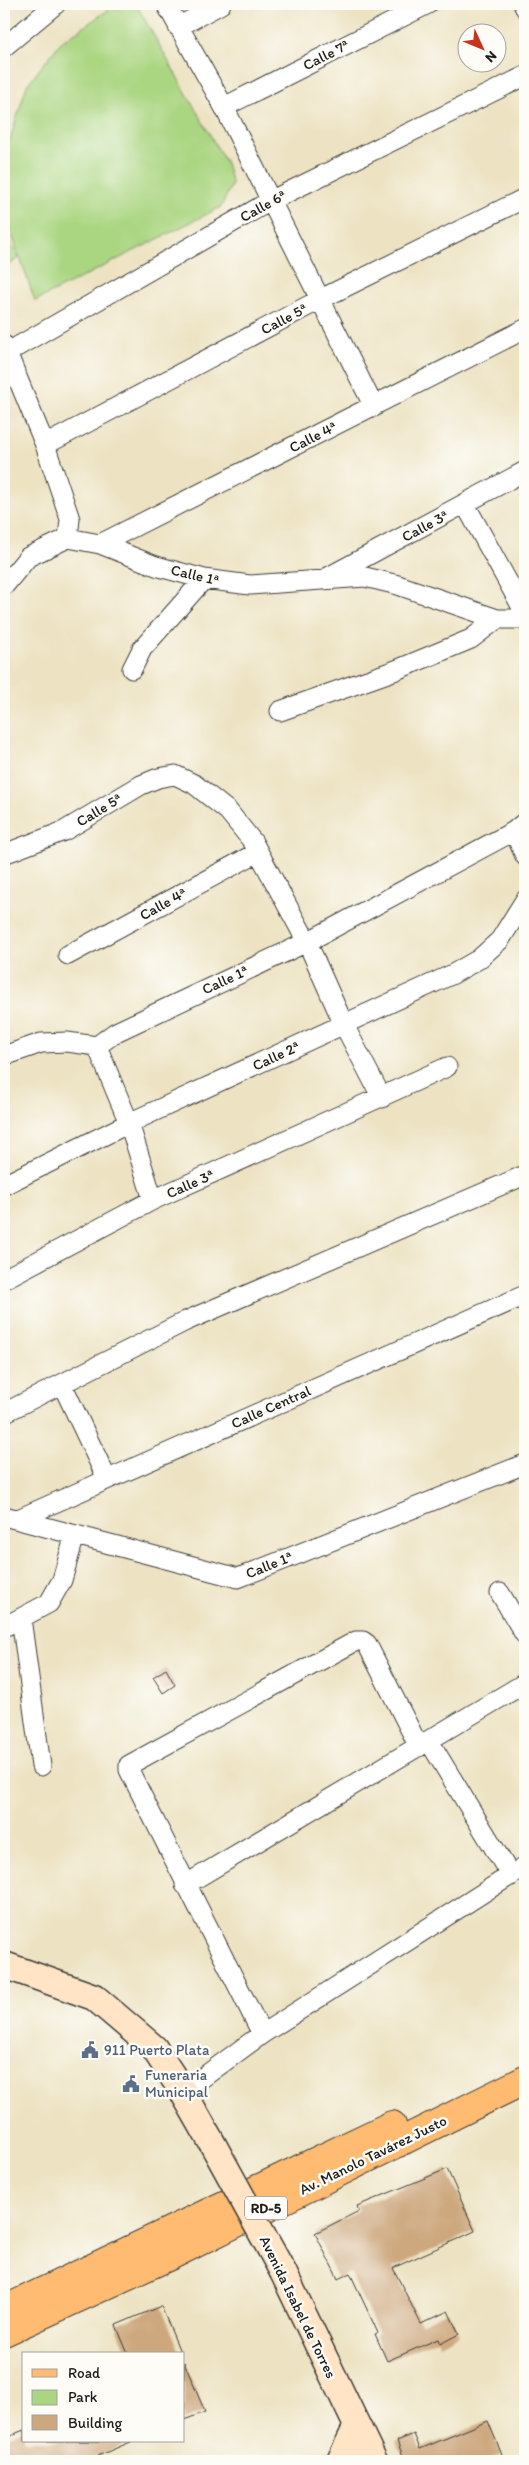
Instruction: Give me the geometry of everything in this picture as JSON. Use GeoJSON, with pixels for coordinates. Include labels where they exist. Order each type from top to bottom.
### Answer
{"type":"FeatureCollection","features":[{"type":"Feature","properties":{"kind":"main road","name":"Av. Manolo Tavárez Justo"},"geometry":{"type":"LineString","coordinates":[[4,2310],[16,2296],[411,2116],[525,2059]]}},
{"type":"Feature","properties":{"kind":"main road","name":"Av. Manolo Tavárez Justo"},"geometry":{"type":"LineString","coordinates":[[4,2332],[174,2254],[525,2080]]}},
{"type":"Feature","properties":{"kind":"street"},"geometry":{"type":"LineString","coordinates":[[4,47],[56,4]]}},
{"type":"Feature","properties":{"kind":"street"},"geometry":{"type":"LineString","coordinates":[[166,4],[224,107],[270,201],[322,299],[374,407]]}},
{"type":"Feature","properties":{"kind":"street"},"geometry":{"type":"LineString","coordinates":[[178,26],[221,4]]}},
{"type":"Feature","properties":{"kind":"street","name":"Calle 7ª"},"geometry":{"type":"LineString","coordinates":[[224,107],[428,4]]}},
{"type":"Feature","properties":{"kind":"street"},"geometry":{"type":"LineString","coordinates":[[523,4],[525,8]]}},
{"type":"Feature","properties":{"kind":"street","name":"Calle 6ª"},"geometry":{"type":"LineString","coordinates":[[6,348],[270,201],[525,76]]}},
{"type":"Feature","properties":{"kind":"street","name":"Calle 5ª"},"geometry":{"type":"LineString","coordinates":[[45,445],[322,299],[525,198]]}},
{"type":"Feature","properties":{"kind":"street","name":"Calle 4ª"},"geometry":{"type":"LineString","coordinates":[[100,544],[525,329]]}},
{"type":"Feature","properties":{"kind":"street"},"geometry":{"type":"LineString","coordinates":[[4,586],[28,557],[68,538],[70,519],[45,445],[6,348]]}},
{"type":"Feature","properties":{"kind":"street","name":"Calle 3ª"},"geometry":{"type":"LineString","coordinates":[[324,579],[525,471]]}},
{"type":"Feature","properties":{"kind":"street"},"geometry":{"type":"LineString","coordinates":[[465,504],[525,613]]}},
{"type":"Feature","properties":{"kind":"street","name":"Calle 1ª"},"geometry":{"type":"LineString","coordinates":[[68,538],[100,544],[156,566],[204,579],[250,585],[365,577],[398,584],[497,619],[525,619]]}},
{"type":"Feature","properties":{"kind":"street"},"geometry":{"type":"LineString","coordinates":[[132,669],[142,649],[204,579]]}},
{"type":"Feature","properties":{"kind":"street"},"geometry":{"type":"LineString","coordinates":[[280,711],[396,670],[470,638],[497,619]]}},
{"type":"Feature","properties":{"kind":"street","name":"Calle 5ª"},"geometry":{"type":"LineString","coordinates":[[4,854],[64,831],[141,785],[158,778],[175,775],[194,784],[228,812],[258,852],[307,942],[344,1025],[382,1098]]}},
{"type":"Feature","properties":{"kind":"street","name":"Calle 1ª"},"geometry":{"type":"LineString","coordinates":[[97,1046],[116,1032],[307,942],[520,826],[525,856]]}},
{"type":"Feature","properties":{"kind":"street","name":"Calle 4ª"},"geometry":{"type":"LineString","coordinates":[[68,955],[258,852]]}},
{"type":"Feature","properties":{"kind":"street","name":"Calle 2ª"},"geometry":{"type":"LineString","coordinates":[[4,1185],[129,1124],[453,974],[479,959],[500,940],[525,900]]}},
{"type":"Feature","properties":{"kind":"street"},"geometry":{"type":"LineString","coordinates":[[4,1056],[41,1043],[67,1042],[97,1046],[129,1124],[153,1200]]}},
{"type":"Feature","properties":{"kind":"street","name":"Calle 3ª"},"geometry":{"type":"LineString","coordinates":[[4,1279],[153,1200],[447,1067]]}},
{"type":"Feature","properties":{"kind":"street"},"geometry":{"type":"LineString","coordinates":[[4,1414],[186,1321],[525,1175]]}},
{"type":"Feature","properties":{"kind":"street","name":"Calle Central"},"geometry":{"type":"LineString","coordinates":[[11,1518],[107,1479],[525,1295]]}},
{"type":"Feature","properties":{"kind":"street"},"geometry":{"type":"LineString","coordinates":[[62,1384],[107,1479]]}},
{"type":"Feature","properties":{"kind":"street","name":"Calle 1ª"},"geometry":{"type":"LineString","coordinates":[[11,1518],[238,1578],[525,1464]]}},
{"type":"Feature","properties":{"kind":"street"},"geometry":{"type":"LineString","coordinates":[[4,1627],[49,1604],[62,1580],[75,1535]]}},
{"type":"Feature","properties":{"kind":"street"},"geometry":{"type":"LineString","coordinates":[[500,1592],[525,1635]]}},
{"type":"Feature","properties":{"kind":"street"},"geometry":{"type":"LineString","coordinates":[[21,1618],[41,1766]]}},
{"type":"Feature","properties":{"kind":"street"},"geometry":{"type":"LineString","coordinates":[[183,2092],[262,2034],[518,1871],[424,1744],[367,1644],[363,1641],[356,1642],[133,1762],[128,1770],[262,2034]]}},
{"type":"Feature","properties":{"kind":"street"},"geometry":{"type":"LineString","coordinates":[[185,1885],[525,1683]]}},
{"type":"Feature","properties":{"kind":"street","name":"Avenida Isabel de Torres"},"geometry":{"type":"LineString","coordinates":[[4,1965],[94,1997],[154,2048],[183,2092],[283,2272],[356,2428],[374,2461]]}},
{"type":"Feature","properties":{"kind":"street"},"geometry":{"type":"LineString","coordinates":[[340,2461],[356,2428]]}},
{"type":"Feature","properties":{"kind":"green space"},"geometry":{"type":"Polygon","coordinates":[[[117,4],[136,4],[226,163],[232,184],[221,207],[35,301],[11,232],[4,159],[27,85],[61,42],[117,4]]]}},
{"type":"Feature","properties":{"kind":"green space"},"geometry":{"type":"Polygon","coordinates":[[[4,233],[19,258],[4,268],[4,233]]]}},
{"type":"Feature","properties":{"kind":"building"},"geometry":{"type":"Polygon","coordinates":[[[166,1669],[175,1685],[163,1693],[153,1677],[166,1669]]]}},
{"type":"Feature","properties":{"kind":"building"},"geometry":{"type":"Polygon","coordinates":[[[447,2169],[475,2231],[393,2268],[421,2324],[448,2311],[459,2334],[440,2344],[438,2339],[387,2361],[375,2334],[378,2333],[350,2273],[338,2279],[315,2233],[359,2211],[357,2206],[447,2169]]]}},
{"type":"Feature","properties":{"kind":"building"},"geometry":{"type":"Polygon","coordinates":[[[161,2306],[180,2352],[127,2352],[116,2325],[161,2306]]]}},
{"type":"Feature","properties":{"kind":"building"},"geometry":{"type":"Polygon","coordinates":[[[185,2364],[205,2412],[185,2420],[185,2364]]]}},
{"type":"Feature","properties":{"kind":"building"},"geometry":{"type":"Polygon","coordinates":[[[488,2421],[502,2455],[486,2461],[391,2461],[403,2456],[397,2441],[414,2434],[420,2449],[488,2421]]]}},
{"type":"Feature","properties":{"kind":"building"},"geometry":{"type":"Polygon","coordinates":[[[22,2431],[22,2442],[131,2442],[86,2461],[4,2461],[4,2438],[22,2431]]]}},
{"type":"Feature","properties":{"kind":"place","name":"911 Puerto Plata"},"geometry":{"type":"Point","coordinates":[90,2050]}},
{"type":"Feature","properties":{"kind":"place","name":"Funeraria Municipal"},"geometry":{"type":"Point","coordinates":[131,2084]}}]}
